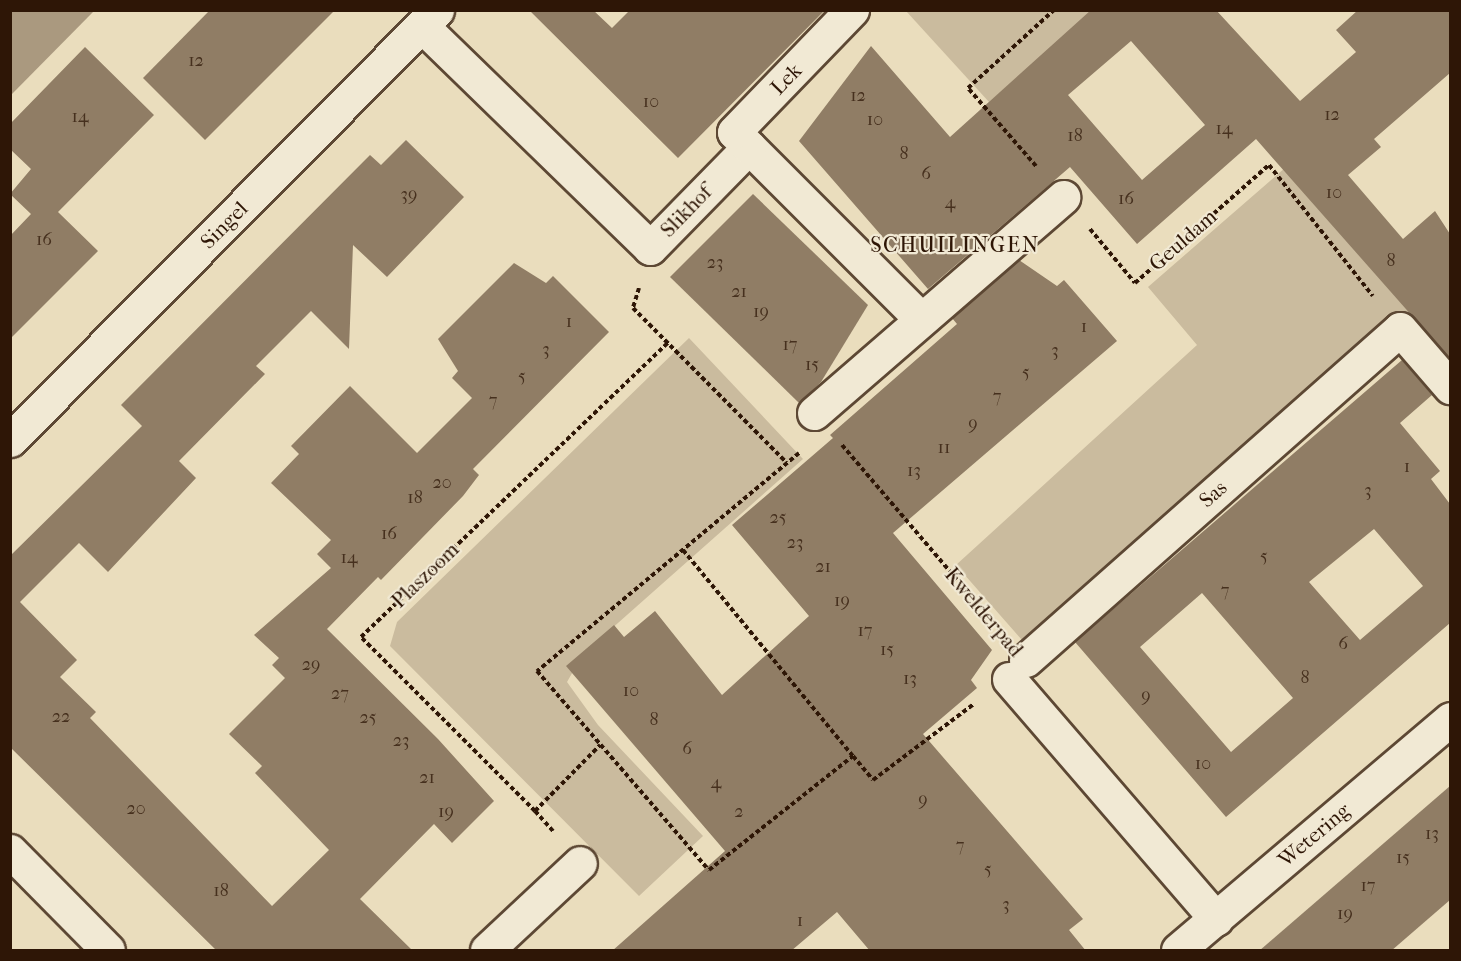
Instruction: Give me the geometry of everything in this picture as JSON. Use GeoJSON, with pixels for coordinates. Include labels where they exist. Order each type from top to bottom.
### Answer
{"type":"FeatureCollection","features":[{"type":"Feature","properties":{"kind":"street","name":"Lek"},"geometry":{"type":"LineString","coordinates":[[749,147],[734,132],[852,10]]}},
{"type":"Feature","properties":{"kind":"street","name":"Slikhof"},"geometry":{"type":"LineString","coordinates":[[430,18],[650,248],[749,147]]}},
{"type":"Feature","properties":{"kind":"street","name":"Singel"},"geometry":{"type":"LineString","coordinates":[[10,440],[430,18]]}},
{"type":"Feature","properties":{"kind":"street"},"geometry":{"type":"LineString","coordinates":[[749,147],[921,319]]}},
{"type":"Feature","properties":{"kind":"street"},"geometry":{"type":"LineString","coordinates":[[821,421],[921,319],[1063,196]]}},
{"type":"Feature","properties":{"kind":"street"},"geometry":{"type":"LineString","coordinates":[[1400,329],[1450,387]]}},
{"type":"Feature","properties":{"kind":"street","name":"Sas"},"geometry":{"type":"LineString","coordinates":[[1017,669],[1400,329]]}},
{"type":"Feature","properties":{"kind":"street","name":"Kwelderpad"},"geometry":{"type":"LineString","coordinates":[[1017,669],[1216,919]]}},
{"type":"Feature","properties":{"kind":"street","name":"Wetering"},"geometry":{"type":"LineString","coordinates":[[1178,951],[1450,718]]}},
{"type":"Feature","properties":{"kind":"street"},"geometry":{"type":"LineString","coordinates":[[10,851],[108,951]]}},
{"type":"Feature","properties":{"kind":"street"},"geometry":{"type":"LineString","coordinates":[[487,951],[580,863]]}},
{"type":"Feature","properties":{"kind":"path","name":"Geuldam"},"geometry":{"type":"LineString","coordinates":[[1054,10],[968,88],[1063,196],[1135,283],[1269,165],[1400,329]]}},
{"type":"Feature","properties":{"kind":"path"},"geometry":{"type":"LineString","coordinates":[[650,248],[633,308],[787,463]]}},
{"type":"Feature","properties":{"kind":"path","name":"Plaszoom"},"geometry":{"type":"LineString","coordinates":[[580,863],[535,811],[361,637],[668,343]]}},
{"type":"Feature","properties":{"kind":"path"},"geometry":{"type":"LineString","coordinates":[[821,421],[787,463],[537,671],[709,870],[853,756]]}},
{"type":"Feature","properties":{"kind":"path","name":"Kwelderpad"},"geometry":{"type":"LineString","coordinates":[[821,421],[1017,669]]}},
{"type":"Feature","properties":{"kind":"path"},"geometry":{"type":"LineString","coordinates":[[682,550],[873,780],[1017,669]]}},
{"type":"Feature","properties":{"kind":"path"},"geometry":{"type":"LineString","coordinates":[[535,811],[600,745]]}},
{"type":"Feature","properties":{"kind":"shaded area"},"geometry":{"type":"Polygon","coordinates":[[[10,11],[94,11],[11,95],[10,11]]]}},
{"type":"Feature","properties":{"kind":"shaded area"},"geometry":{"type":"Polygon","coordinates":[[[906,11],[1094,11],[989,102],[906,11]]]}},
{"type":"Feature","properties":{"kind":"shaded area"},"geometry":{"type":"Polygon","coordinates":[[[1294,160],[1428,318],[1037,657],[956,565],[1197,345],[1148,287],[1294,160]]]}},
{"type":"Feature","properties":{"kind":"shaded area"},"geometry":{"type":"Polygon","coordinates":[[[689,338],[803,459],[583,654],[567,682],[598,725],[703,836],[639,896],[390,646],[397,622],[689,338]]]}},
{"type":"Feature","properties":{"kind":"building"},"geometry":{"type":"Polygon","coordinates":[[[210,10],[335,10],[205,140],[143,78],[210,10]]]}},
{"type":"Feature","properties":{"kind":"building"},"geometry":{"type":"Polygon","coordinates":[[[529,10],[593,10],[612,28],[630,10],[825,10],[678,158],[529,10]]]}},
{"type":"Feature","properties":{"kind":"building"},"geometry":{"type":"Polygon","coordinates":[[[1091,10],[1216,10],[1300,101],[1356,52],[1336,30],[1358,10],[1450,10],[1450,73],[1374,139],[1381,147],[1348,175],[1403,239],[1435,211],[1450,234],[1450,359],[1256,139],[1137,244],[1070,167],[928,289],[799,141],[871,46],[950,137],[1091,10]],[[1131,41],[1068,95],[1142,180],[1205,125],[1131,41]]]}},
{"type":"Feature","properties":{"kind":"building"},"geometry":{"type":"Polygon","coordinates":[[[85,47],[154,115],[58,212],[98,251],[10,339],[10,236],[31,214],[10,194],[31,169],[10,149],[10,124],[85,47]]]}},
{"type":"Feature","properties":{"kind":"building"},"geometry":{"type":"Polygon","coordinates":[[[406,140],[464,197],[387,277],[353,245],[349,349],[311,311],[256,366],[265,374],[179,461],[196,478],[108,572],[79,543],[20,602],[77,660],[60,677],[96,712],[90,718],[272,906],[329,850],[255,773],[262,766],[229,734],[285,678],[272,665],[279,658],[254,635],[331,568],[317,554],[331,540],[271,483],[299,454],[291,446],[350,386],[417,453],[472,398],[452,378],[458,371],[438,339],[514,263],[546,283],[553,276],[609,332],[473,469],[479,475],[463,496],[381,580],[378,577],[327,629],[438,739],[494,801],[452,843],[434,824],[360,899],[413,951],[217,951],[10,747],[10,556],[142,426],[121,405],[370,155],[381,165],[406,140]]]}},
{"type":"Feature","properties":{"kind":"building"},"geometry":{"type":"Polygon","coordinates":[[[753,194],[868,305],[821,382],[799,403],[670,277],[753,194]]]}},
{"type":"Feature","properties":{"kind":"building"},"geometry":{"type":"Polygon","coordinates":[[[1019,260],[1057,286],[1064,280],[1117,341],[893,533],[992,650],[971,680],[977,688],[923,734],[1083,919],[1069,930],[1086,951],[870,951],[837,912],[791,951],[612,951],[725,851],[566,666],[614,625],[624,637],[655,611],[722,695],[809,616],[732,525],[833,438],[830,435],[957,324],[952,318],[1019,260]]]}},
{"type":"Feature","properties":{"kind":"building"},"geometry":{"type":"Polygon","coordinates":[[[1402,360],[1432,395],[1400,423],[1440,471],[1431,479],[1450,504],[1450,623],[1226,817],[1075,642],[1402,360]],[[1374,529],[1309,582],[1360,640],[1423,586],[1374,529]],[[1202,593],[1140,647],[1231,752],[1293,698],[1202,593]]]}},
{"type":"Feature","properties":{"kind":"building"},"geometry":{"type":"Polygon","coordinates":[[[1450,786],[1450,900],[1391,951],[1259,951],[1450,786]]]}},
{"type":"Feature","properties":{"kind":"district","name":"SCHUILINGEN"},"geometry":{"type":"Point","coordinates":[955,246]}}]}
